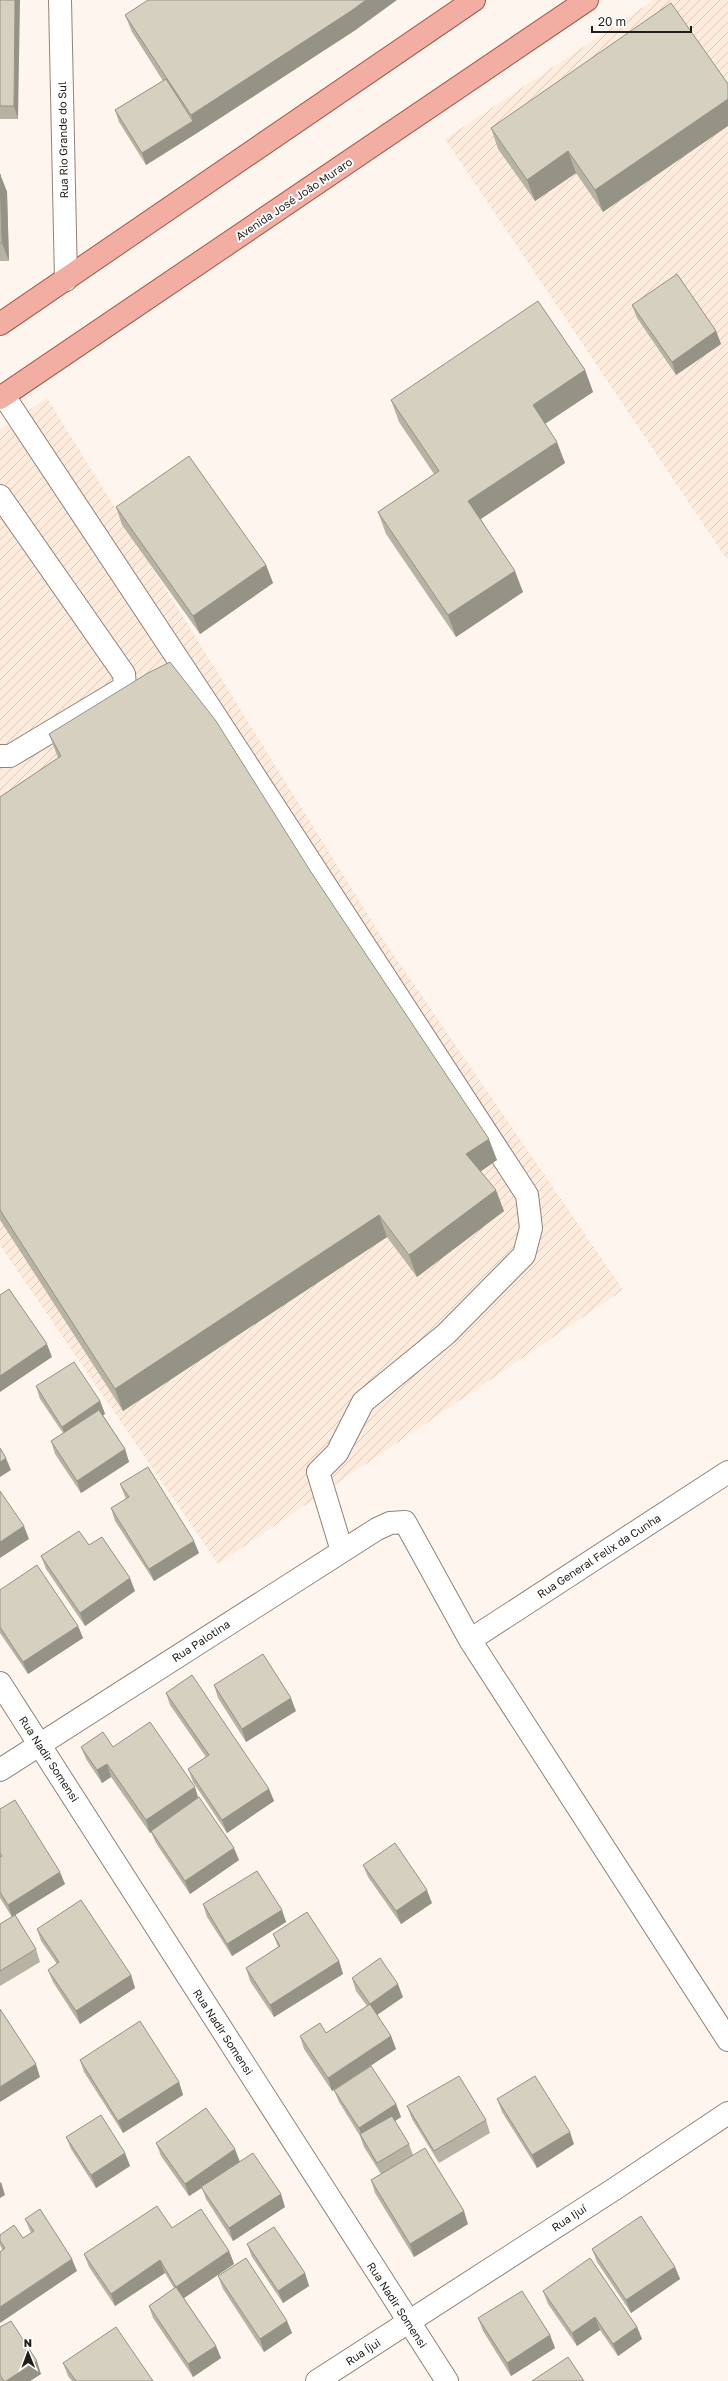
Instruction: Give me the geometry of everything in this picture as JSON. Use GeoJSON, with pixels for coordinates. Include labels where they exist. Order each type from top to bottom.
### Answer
{"type":"FeatureCollection","features":[{"type":"Feature","properties":{"kind":"main road"},"geometry":{"type":"LineString","coordinates":[[0,324],[474,0]]}},
{"type":"Feature","properties":{"kind":"main road","name":"Avenida José João Muraro"},"geometry":{"type":"LineString","coordinates":[[2,397],[587,0]]}},
{"type":"Feature","properties":{"kind":"street","name":"Rua Rio Grande do Sul"},"geometry":{"type":"LineString","coordinates":[[60,0],[66,280]]}},
{"type":"Feature","properties":{"kind":"street"},"geometry":{"type":"LineString","coordinates":[[2,397],[209,706],[527,1195],[531,1228],[524,1255],[446,1334],[363,1402],[337,1453],[318,1472],[342,1551]]}},
{"type":"Feature","properties":{"kind":"street"},"geometry":{"type":"LineString","coordinates":[[0,496],[124,674],[125,687],[10,756],[0,756]]}},
{"type":"Feature","properties":{"kind":"street","name":"Rua General Felix da Cunha"},"geometry":{"type":"LineString","coordinates":[[470,1640],[728,1472]]}},
{"type":"Feature","properties":{"kind":"street","name":"Rua Palotina"},"geometry":{"type":"LineString","coordinates":[[0,1770],[342,1551],[377,1529],[390,1523],[405,1522],[470,1640]]}},
{"type":"Feature","properties":{"kind":"street"},"geometry":{"type":"LineString","coordinates":[[470,1640],[728,2040]]}},
{"type":"Feature","properties":{"kind":"street","name":"Rua Nadir Somensi"},"geometry":{"type":"LineString","coordinates":[[0,1683],[447,2381]]}},
{"type":"Feature","properties":{"kind":"street","name":"Rua Ijuí"},"geometry":{"type":"LineString","coordinates":[[408,2322],[728,2113]]}},
{"type":"Feature","properties":{"kind":"street","name":"Rua Íjui"},"geometry":{"type":"LineString","coordinates":[[317,2381],[408,2322]]}},
{"type":"Feature","properties":{"kind":"shaded area"},"geometry":{"type":"Polygon","coordinates":[[[654,0],[728,0],[728,561],[445,139],[654,0]]]}},
{"type":"Feature","properties":{"kind":"shaded area"},"geometry":{"type":"Polygon","coordinates":[[[47,398],[383,939],[623,1290],[218,1564],[0,1245],[0,430],[47,398]]]}},
{"type":"Feature","properties":{"kind":"building"},"geometry":{"type":"Polygon","coordinates":[[[0,0],[15,0],[14,106],[0,106],[0,0]]]}},
{"type":"Feature","properties":{"kind":"building"},"geometry":{"type":"Polygon","coordinates":[[[148,0],[366,0],[191,115],[125,15],[148,0]]]}},
{"type":"Feature","properties":{"kind":"building"},"geometry":{"type":"Polygon","coordinates":[[[671,3],[728,84],[728,99],[595,190],[568,151],[527,180],[491,128],[671,3]]]}},
{"type":"Feature","properties":{"kind":"building"},"geometry":{"type":"Polygon","coordinates":[[[166,79],[193,121],[142,153],[115,110],[166,79]]]}},
{"type":"Feature","properties":{"kind":"building"},"geometry":{"type":"Polygon","coordinates":[[[0,174],[2,243],[0,243],[0,174]]]}},
{"type":"Feature","properties":{"kind":"building"},"geometry":{"type":"Polygon","coordinates":[[[677,274],[716,331],[672,362],[632,305],[677,274]]]}},
{"type":"Feature","properties":{"kind":"building"},"geometry":{"type":"Polygon","coordinates":[[[538,301],[585,370],[533,405],[557,442],[468,501],[515,571],[448,615],[378,512],[439,471],[391,400],[538,301]]]}},
{"type":"Feature","properties":{"kind":"building"},"geometry":{"type":"Polygon","coordinates":[[[189,456],[266,565],[193,616],[116,507],[189,456]]]}},
{"type":"Feature","properties":{"kind":"building"},"geometry":{"type":"Polygon","coordinates":[[[170,662],[216,721],[311,872],[489,1139],[466,1154],[496,1190],[409,1255],[379,1215],[115,1389],[0,1210],[0,797],[61,756],[49,734],[148,673],[170,662]]]}},
{"type":"Feature","properties":{"kind":"building"},"geometry":{"type":"Polygon","coordinates":[[[9,1289],[47,1344],[0,1376],[0,1295],[9,1289]]]}},
{"type":"Feature","properties":{"kind":"building"},"geometry":{"type":"Polygon","coordinates":[[[74,1362],[100,1401],[62,1427],[36,1386],[74,1362]]]}},
{"type":"Feature","properties":{"kind":"building"},"geometry":{"type":"Polygon","coordinates":[[[99,1410],[125,1449],[77,1481],[51,1441],[99,1410]]]}},
{"type":"Feature","properties":{"kind":"building"},"geometry":{"type":"Polygon","coordinates":[[[0,1448],[6,1458],[0,1462],[0,1448]]]}},
{"type":"Feature","properties":{"kind":"building"},"geometry":{"type":"Polygon","coordinates":[[[148,1467],[194,1541],[149,1569],[111,1508],[129,1497],[120,1484],[148,1467]]]}},
{"type":"Feature","properties":{"kind":"building"},"geometry":{"type":"Polygon","coordinates":[[[0,1491],[24,1526],[0,1542],[0,1491]]]}},
{"type":"Feature","properties":{"kind":"building"},"geometry":{"type":"Polygon","coordinates":[[[79,1531],[89,1545],[102,1537],[130,1578],[80,1613],[41,1556],[79,1531]]]}},
{"type":"Feature","properties":{"kind":"building"},"geometry":{"type":"Polygon","coordinates":[[[37,1565],[78,1626],[23,1662],[0,1627],[0,1590],[37,1565]]]}},
{"type":"Feature","properties":{"kind":"building"},"geometry":{"type":"Polygon","coordinates":[[[263,1654],[291,1698],[242,1729],[214,1685],[263,1654]]]}},
{"type":"Feature","properties":{"kind":"building"},"geometry":{"type":"Polygon","coordinates":[[[192,1675],[269,1789],[222,1820],[188,1769],[209,1755],[166,1693],[192,1675]]]}},
{"type":"Feature","properties":{"kind":"building"},"geometry":{"type":"Polygon","coordinates":[[[150,1722],[195,1787],[146,1820],[107,1764],[97,1770],[81,1747],[103,1732],[113,1747],[150,1722]]]}},
{"type":"Feature","properties":{"kind":"building"},"geometry":{"type":"Polygon","coordinates":[[[199,1797],[234,1848],[185,1881],[151,1831],[199,1797]]]}},
{"type":"Feature","properties":{"kind":"building"},"geometry":{"type":"Polygon","coordinates":[[[15,1800],[60,1872],[8,1905],[0,1892],[0,1857],[2,1856],[0,1853],[0,1809],[15,1800]]]}},
{"type":"Feature","properties":{"kind":"building"},"geometry":{"type":"Polygon","coordinates":[[[395,1843],[427,1890],[396,1911],[363,1865],[395,1843]]]}},
{"type":"Feature","properties":{"kind":"building"},"geometry":{"type":"Polygon","coordinates":[[[257,1871],[282,1910],[227,1944],[203,1904],[257,1871]]]}},
{"type":"Feature","properties":{"kind":"building"},"geometry":{"type":"Polygon","coordinates":[[[81,1900],[131,1975],[76,2011],[48,1970],[59,1962],[37,1929],[81,1900]]]}},
{"type":"Feature","properties":{"kind":"building"},"geometry":{"type":"Polygon","coordinates":[[[307,1912],[339,1961],[270,2005],[246,1968],[280,1946],[273,1934],[307,1912]]]}},
{"type":"Feature","properties":{"kind":"building"},"geometry":{"type":"Polygon","coordinates":[[[15,1915],[36,1949],[0,1971],[0,1924],[15,1915]]]}},
{"type":"Feature","properties":{"kind":"building"},"geometry":{"type":"Polygon","coordinates":[[[380,1958],[398,1984],[370,2004],[352,1978],[380,1958]]]}},
{"type":"Feature","properties":{"kind":"building"},"geometry":{"type":"Polygon","coordinates":[[[370,2004],[391,2036],[328,2078],[300,2036],[320,2023],[326,2033],[370,2004]]]}},
{"type":"Feature","properties":{"kind":"building"},"geometry":{"type":"Polygon","coordinates":[[[0,2009],[36,2064],[0,2087],[0,2009]]]}},
{"type":"Feature","properties":{"kind":"building"},"geometry":{"type":"Polygon","coordinates":[[[140,2021],[179,2082],[118,2121],[80,2060],[140,2021]]]}},
{"type":"Feature","properties":{"kind":"building"},"geometry":{"type":"Polygon","coordinates":[[[371,2066],[396,2104],[359,2128],[334,2090],[371,2066]]]}},
{"type":"Feature","properties":{"kind":"building"},"geometry":{"type":"Polygon","coordinates":[[[459,2076],[486,2120],[434,2151],[407,2106],[459,2076]]]}},
{"type":"Feature","properties":{"kind":"building"},"geometry":{"type":"Polygon","coordinates":[[[535,2076],[570,2132],[532,2155],[497,2099],[535,2076]]]}},
{"type":"Feature","properties":{"kind":"building"},"geometry":{"type":"Polygon","coordinates":[[[206,2108],[235,2149],[185,2184],[156,2143],[206,2108]]]}},
{"type":"Feature","properties":{"kind":"building"},"geometry":{"type":"Polygon","coordinates":[[[101,2115],[125,2153],[91,2175],[66,2137],[101,2115]]]}},
{"type":"Feature","properties":{"kind":"building"},"geometry":{"type":"Polygon","coordinates":[[[392,2116],[409,2144],[377,2163],[360,2134],[392,2116]]]}},
{"type":"Feature","properties":{"kind":"building"},"geometry":{"type":"Polygon","coordinates":[[[425,2148],[464,2211],[410,2244],[371,2180],[425,2148]]]}},
{"type":"Feature","properties":{"kind":"building"},"geometry":{"type":"Polygon","coordinates":[[[253,2153],[281,2194],[229,2228],[201,2187],[253,2153]]]}},
{"type":"Feature","properties":{"kind":"building"},"geometry":{"type":"Polygon","coordinates":[[[157,2206],[172,2228],[201,2209],[229,2251],[176,2287],[160,2260],[111,2294],[84,2254],[157,2206]]]}},
{"type":"Feature","properties":{"kind":"building"},"geometry":{"type":"Polygon","coordinates":[[[40,2209],[72,2259],[0,2307],[0,2252],[5,2248],[0,2241],[0,2235],[14,2225],[23,2238],[34,2231],[25,2219],[40,2209]]]}},
{"type":"Feature","properties":{"kind":"building"},"geometry":{"type":"Polygon","coordinates":[[[641,2216],[675,2267],[626,2300],[592,2249],[641,2216]]]}},
{"type":"Feature","properties":{"kind":"building"},"geometry":{"type":"Polygon","coordinates":[[[274,2227],[305,2273],[278,2291],[247,2244],[274,2227]]]}},
{"type":"Feature","properties":{"kind":"building"},"geometry":{"type":"Polygon","coordinates":[[[246,2258],[287,2321],[260,2339],[218,2276],[246,2258]]]}},
{"type":"Feature","properties":{"kind":"building"},"geometry":{"type":"Polygon","coordinates":[[[590,2258],[637,2327],[613,2344],[595,2317],[572,2333],[543,2291],[590,2258]]]}},
{"type":"Feature","properties":{"kind":"building"},"geometry":{"type":"Polygon","coordinates":[[[176,2287],[216,2346],[188,2364],[149,2306],[176,2287]]]}},
{"type":"Feature","properties":{"kind":"building"},"geometry":{"type":"Polygon","coordinates":[[[522,2291],[550,2335],[507,2363],[478,2318],[522,2291]]]}},
{"type":"Feature","properties":{"kind":"building"},"geometry":{"type":"Polygon","coordinates":[[[11,2321],[37,2361],[4,2381],[0,2375],[0,2327],[11,2321]]]}},
{"type":"Feature","properties":{"kind":"building"},"geometry":{"type":"Polygon","coordinates":[[[116,2327],[153,2381],[76,2381],[63,2363],[116,2327]]]}},
{"type":"Feature","properties":{"kind":"building"},"geometry":{"type":"Polygon","coordinates":[[[568,2357],[584,2381],[532,2381],[568,2357]]]}}]}
